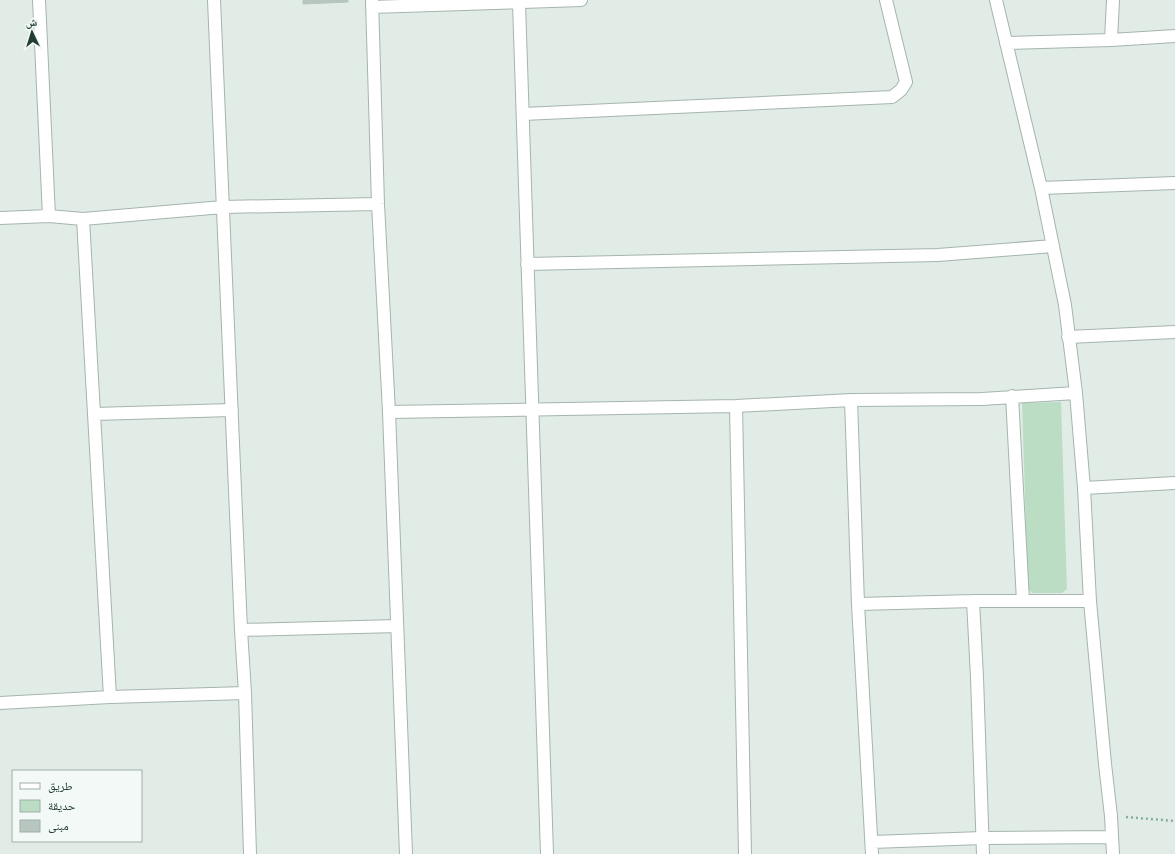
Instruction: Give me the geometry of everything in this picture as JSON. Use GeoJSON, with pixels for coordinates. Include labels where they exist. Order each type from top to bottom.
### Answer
{"type":"FeatureCollection","features":[{"type":"Feature","properties":{"kind":"street"},"geometry":{"type":"LineString","coordinates":[[39,0],[49,216]]}},
{"type":"Feature","properties":{"kind":"street"},"geometry":{"type":"LineString","coordinates":[[214,0],[245,693],[250,854]]}},
{"type":"Feature","properties":{"kind":"street"},"geometry":{"type":"LineString","coordinates":[[406,854],[389,412],[378,204],[372,4],[519,3],[582,0]]}},
{"type":"Feature","properties":{"kind":"street"},"geometry":{"type":"LineString","coordinates":[[522,114],[892,97],[901,90],[906,82],[886,0]]}},
{"type":"Feature","properties":{"kind":"street"},"geometry":{"type":"LineString","coordinates":[[996,0],[1041,188],[1065,305],[1076,393],[1084,488],[1090,601],[1111,816],[1113,854]]}},
{"type":"Feature","properties":{"kind":"street"},"geometry":{"type":"LineString","coordinates":[[1111,40],[1113,0]]}},
{"type":"Feature","properties":{"kind":"street"},"geometry":{"type":"LineString","coordinates":[[519,3],[547,854]]}},
{"type":"Feature","properties":{"kind":"street"},"geometry":{"type":"LineString","coordinates":[[1006,43],[1111,40],[1175,36]]}},
{"type":"Feature","properties":{"kind":"street"},"geometry":{"type":"LineString","coordinates":[[1041,188],[1175,183]]}},
{"type":"Feature","properties":{"kind":"street"},"geometry":{"type":"LineString","coordinates":[[0,218],[49,216],[83,219],[223,207],[378,204]]}},
{"type":"Feature","properties":{"kind":"street"},"geometry":{"type":"LineString","coordinates":[[83,219],[110,697]]}},
{"type":"Feature","properties":{"kind":"street"},"geometry":{"type":"LineString","coordinates":[[528,264],[938,254],[1053,246]]}},
{"type":"Feature","properties":{"kind":"street"},"geometry":{"type":"LineString","coordinates":[[1068,337],[1175,332]]}},
{"type":"Feature","properties":{"kind":"street"},"geometry":{"type":"LineString","coordinates":[[389,412],[736,406],[851,400],[974,399],[1076,393]]}},
{"type":"Feature","properties":{"kind":"street"},"geometry":{"type":"LineString","coordinates":[[1012,396],[1023,602]]}},
{"type":"Feature","properties":{"kind":"street"},"geometry":{"type":"LineString","coordinates":[[851,400],[858,604],[872,848],[982,838],[1112,837]]}},
{"type":"Feature","properties":{"kind":"street"},"geometry":{"type":"LineString","coordinates":[[736,406],[745,854]]}},
{"type":"Feature","properties":{"kind":"street"},"geometry":{"type":"LineString","coordinates":[[94,414],[232,410]]}},
{"type":"Feature","properties":{"kind":"street"},"geometry":{"type":"LineString","coordinates":[[1084,488],[1175,483]]}},
{"type":"Feature","properties":{"kind":"street"},"geometry":{"type":"LineString","coordinates":[[858,604],[973,601],[1090,601]]}},
{"type":"Feature","properties":{"kind":"street"},"geometry":{"type":"LineString","coordinates":[[973,601],[983,854]]}},
{"type":"Feature","properties":{"kind":"street"},"geometry":{"type":"LineString","coordinates":[[242,630],[397,626]]}},
{"type":"Feature","properties":{"kind":"street"},"geometry":{"type":"LineString","coordinates":[[0,703],[110,697],[245,693]]}},
{"type":"Feature","properties":{"kind":"path"},"geometry":{"type":"LineString","coordinates":[[1111,816],[1175,821]]}},
{"type":"Feature","properties":{"kind":"green space"},"geometry":{"type":"Polygon","coordinates":[[[1061,402],[1067,589],[1062,593],[1033,593],[1028,590],[1022,403],[1061,402]]]}},
{"type":"Feature","properties":{"kind":"building"},"geometry":{"type":"Polygon","coordinates":[[[303,0],[348,0],[348,2],[303,4],[303,0]]]}}]}
